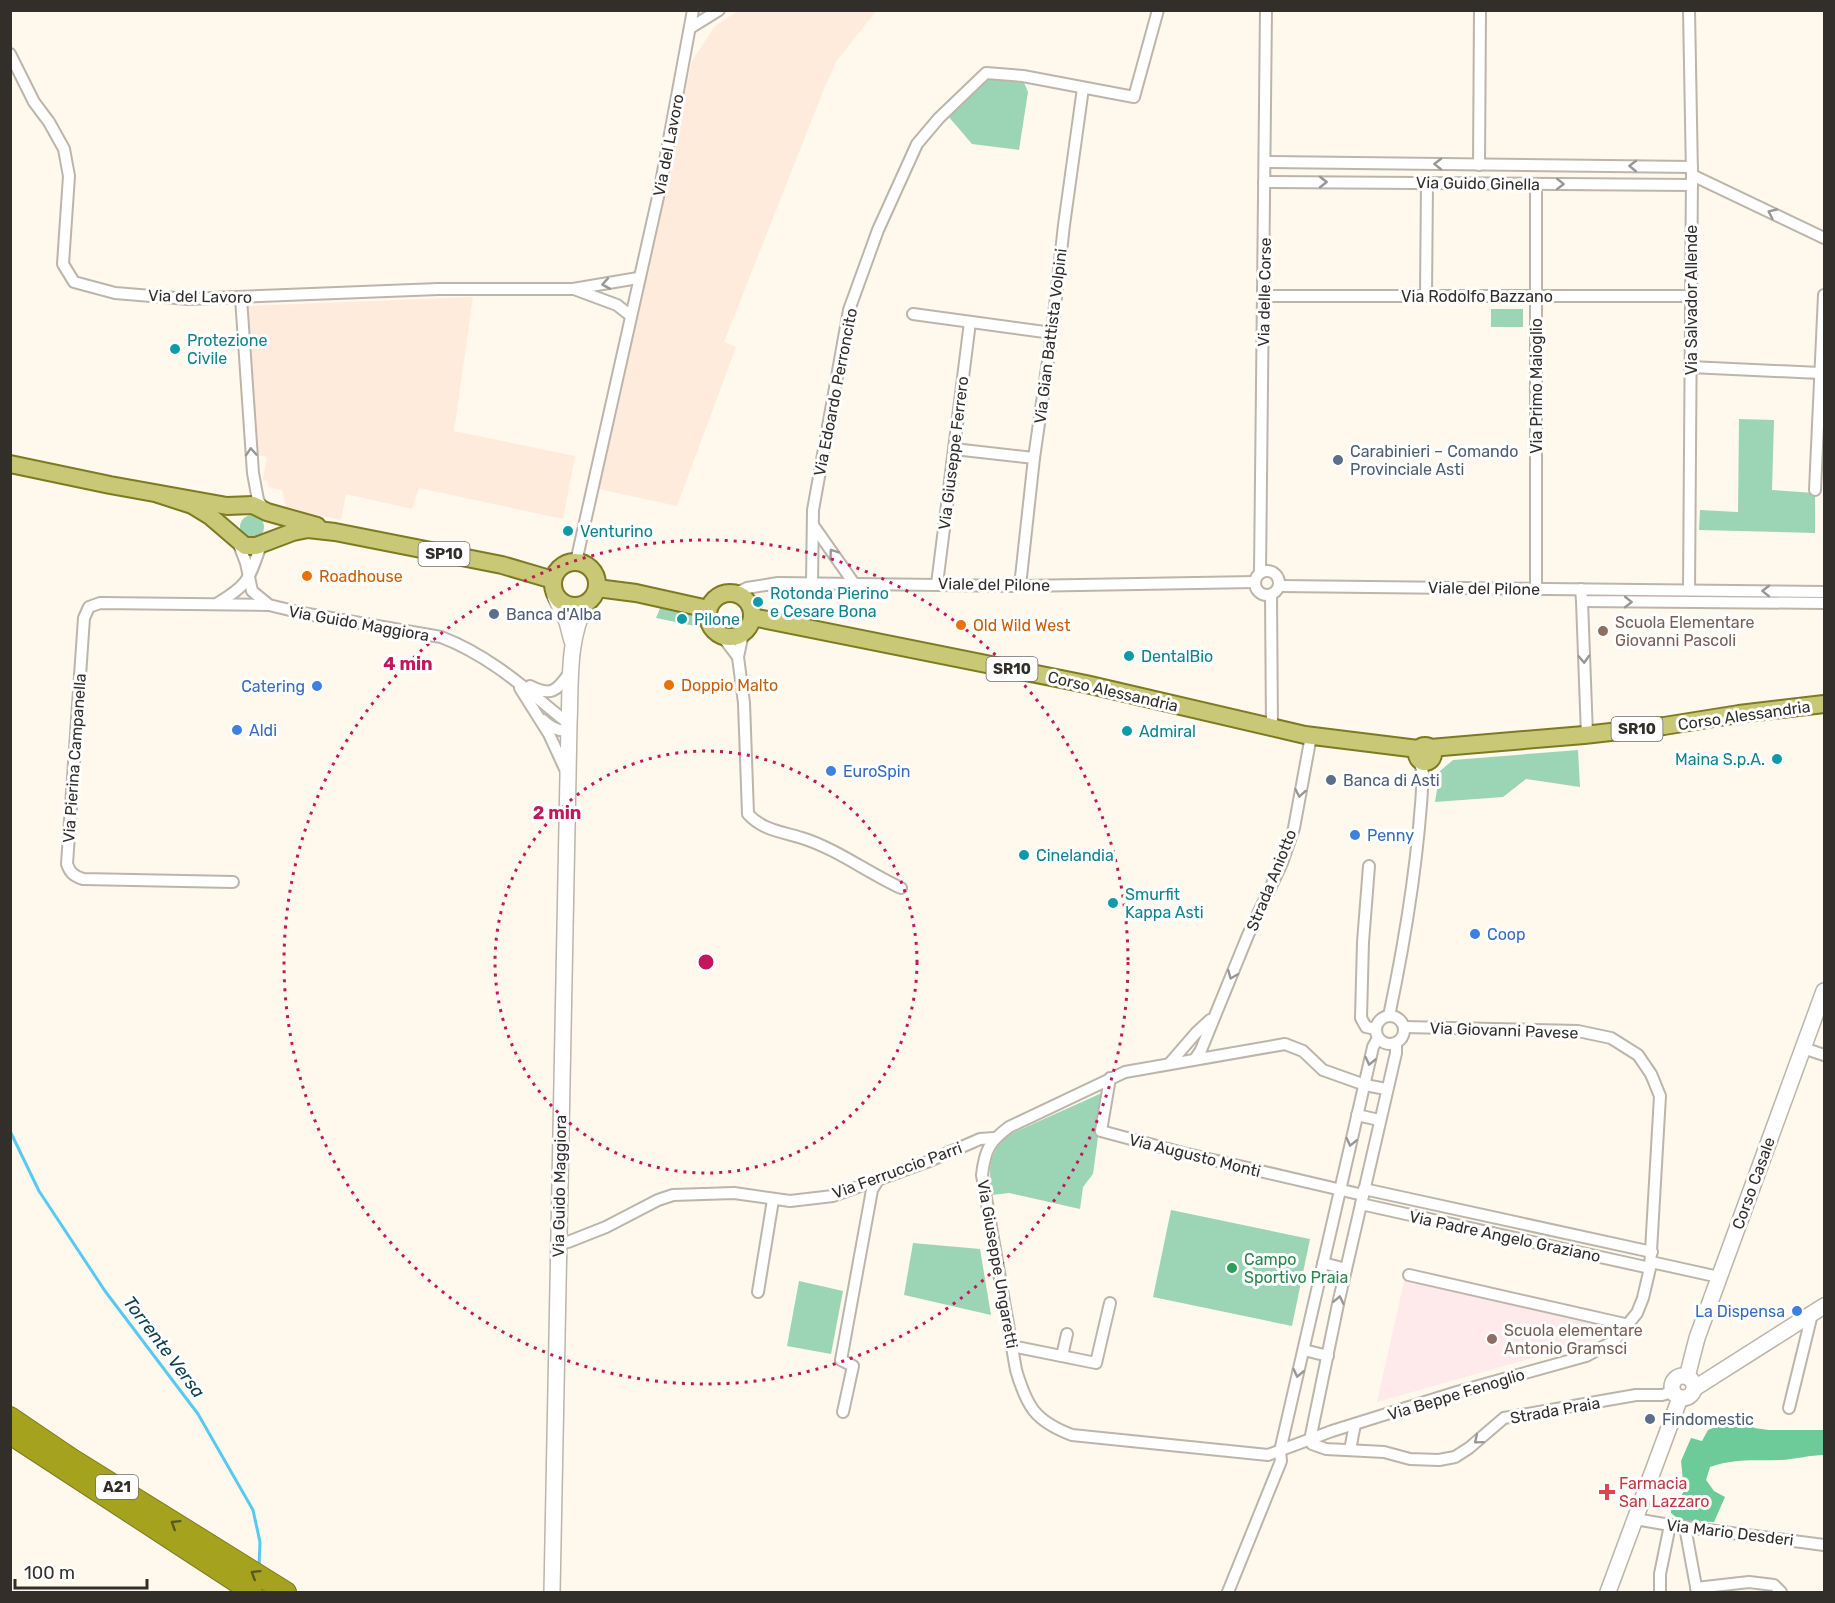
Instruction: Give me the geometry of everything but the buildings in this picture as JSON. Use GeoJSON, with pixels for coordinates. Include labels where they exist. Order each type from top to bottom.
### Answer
{"type":"FeatureCollection","features":[{"type":"Feature","properties":{"kind":"highway","name":"A21"},"geometry":{"type":"LineString","coordinates":[[10,1417],[222,1564],[252,1593]]}},
{"type":"Feature","properties":{"kind":"highway","name":"A21"},"geometry":{"type":"LineString","coordinates":[[10,1434],[222,1564],[286,1593]]}},
{"type":"Feature","properties":{"kind":"main road","name":"SP10"},"geometry":{"type":"LineString","coordinates":[[10,464],[158,494],[227,506],[260,508],[335,532],[502,565],[554,588],[566,605],[573,607],[586,604]]}},
{"type":"Feature","properties":{"kind":"main road","name":"SP10"},"geometry":{"type":"LineString","coordinates":[[158,494],[192,505],[250,547],[293,532],[308,530],[335,532]]}},
{"type":"Feature","properties":{"kind":"main road"},"geometry":{"type":"LineString","coordinates":[[235,538],[230,528],[237,511],[260,508],[272,522],[273,528],[271,535],[262,544]]}},
{"type":"Feature","properties":{"kind":"main road"},"geometry":{"type":"LineString","coordinates":[[554,588],[555,574],[564,565],[576,562],[590,567],[594,573],[597,588],[592,600],[586,604]]}},
{"type":"Feature","properties":{"kind":"main road"},"geometry":{"type":"LineString","coordinates":[[597,588],[636,593],[708,609]]}},
{"type":"Feature","properties":{"kind":"main road"},"geometry":{"type":"LineString","coordinates":[[734,594],[745,600],[752,617],[743,633],[729,637],[722,636],[712,628],[708,609],[711,603],[721,595],[734,594]]}},
{"type":"Feature","properties":{"kind":"main road","name":"Corso Alessandria"},"geometry":{"type":"LineString","coordinates":[[752,617],[1086,684],[1272,728],[1422,757],[1449,747],[1587,735],[1824,704]]}},
{"type":"Feature","properties":{"kind":"street","name":"Via del Lavoro"},"geometry":{"type":"LineString","coordinates":[[576,562],[660,188],[693,10]]}},
{"type":"Feature","properties":{"kind":"street"},"geometry":{"type":"LineString","coordinates":[[690,28],[719,10]]}},
{"type":"Feature","properties":{"kind":"street","name":"Via Edoardo Perroncito"},"geometry":{"type":"LineString","coordinates":[[812,583],[813,510],[849,310],[878,230],[917,144],[939,118],[986,73],[1017,75],[1134,97],[1158,10]]}},
{"type":"Feature","properties":{"kind":"street","name":"Via delle Corse"},"geometry":{"type":"LineString","coordinates":[[1258,578],[1264,296],[1266,10]]}},
{"type":"Feature","properties":{"kind":"street","name":"Via Guido Ginella"},"geometry":{"type":"LineString","coordinates":[[1479,165],[1480,10]]}},
{"type":"Feature","properties":{"kind":"street","name":"Via Salvador Allende"},"geometry":{"type":"LineString","coordinates":[[1689,10],[1692,176],[1689,590]]}},
{"type":"Feature","properties":{"kind":"street","name":"Via del Lavoro"},"geometry":{"type":"LineString","coordinates":[[10,54],[34,102],[49,122],[64,149],[69,176],[63,264],[74,282],[114,293],[188,299],[438,289],[573,289],[638,278]]}},
{"type":"Feature","properties":{"kind":"street","name":"Via Gian Battista Volpini"},"geometry":{"type":"LineString","coordinates":[[1020,586],[1034,458],[1083,88]]}},
{"type":"Feature","properties":{"kind":"street","name":"Via Guido Ginella"},"geometry":{"type":"LineString","coordinates":[[1264,162],[1479,165],[1692,176]]}},
{"type":"Feature","properties":{"kind":"street"},"geometry":{"type":"LineString","coordinates":[[1692,176],[1824,238]]}},
{"type":"Feature","properties":{"kind":"street","name":"Via Guido Ginella"},"geometry":{"type":"LineString","coordinates":[[1264,182],[1536,184],[1692,176]]}},
{"type":"Feature","properties":{"kind":"street"},"geometry":{"type":"LineString","coordinates":[[1426,296],[1427,183]]}},
{"type":"Feature","properties":{"kind":"street","name":"Via Primo Maioglio"},"geometry":{"type":"LineString","coordinates":[[1536,184],[1536,588]]}},
{"type":"Feature","properties":{"kind":"street","name":"Via del Lavoro"},"geometry":{"type":"LineString","coordinates":[[573,289],[617,305],[631,316]]}},
{"type":"Feature","properties":{"kind":"street"},"geometry":{"type":"LineString","coordinates":[[1815,490],[1820,458],[1824,295]]}},
{"type":"Feature","properties":{"kind":"street","name":"Via Rodolfo Bazzano"},"geometry":{"type":"LineString","coordinates":[[1264,296],[1690,296]]}},
{"type":"Feature","properties":{"kind":"street"},"geometry":{"type":"LineString","coordinates":[[241,298],[253,473],[260,508]]}},
{"type":"Feature","properties":{"kind":"street"},"geometry":{"type":"LineString","coordinates":[[913,315],[1052,333]]}},
{"type":"Feature","properties":{"kind":"street","name":"Via Giuseppe Ferrero"},"geometry":{"type":"LineString","coordinates":[[937,584],[970,322]]}},
{"type":"Feature","properties":{"kind":"street"},"geometry":{"type":"LineString","coordinates":[[1690,367],[1822,374]]}},
{"type":"Feature","properties":{"kind":"street"},"geometry":{"type":"LineString","coordinates":[[954,449],[1034,458]]}},
{"type":"Feature","properties":{"kind":"street"},"geometry":{"type":"LineString","coordinates":[[812,524],[853,582]]}},
{"type":"Feature","properties":{"kind":"street","name":"Via Guido Maggiora"},"geometry":{"type":"LineString","coordinates":[[235,538],[246,563],[252,591],[268,605],[302,614],[441,638],[475,653],[511,676],[539,690],[549,692],[560,686],[572,670]]}},
{"type":"Feature","properties":{"kind":"street"},"geometry":{"type":"LineString","coordinates":[[217,603],[241,588],[249,578],[262,544]]}},
{"type":"Feature","properties":{"kind":"street"},"geometry":{"type":"LineString","coordinates":[[1272,572],[1278,578],[1279,586],[1276,592],[1270,595],[1259,592],[1258,578],[1272,572]]}},
{"type":"Feature","properties":{"kind":"street","name":"Viale del Pilone"},"geometry":{"type":"LineString","coordinates":[[734,594],[747,588],[778,583],[853,582],[1020,586],[1258,578]]}},
{"type":"Feature","properties":{"kind":"street","name":"Viale del Pilone"},"geometry":{"type":"LineString","coordinates":[[1279,586],[1824,592]]}},
{"type":"Feature","properties":{"kind":"street","name":"Via Guido Maggiora"},"geometry":{"type":"LineString","coordinates":[[552,1593],[572,670],[572,643],[554,588]]}},
{"type":"Feature","properties":{"kind":"street"},"geometry":{"type":"LineString","coordinates":[[1581,589],[1587,735]]}},
{"type":"Feature","properties":{"kind":"street"},"geometry":{"type":"LineString","coordinates":[[1270,595],[1272,728]]}},
{"type":"Feature","properties":{"kind":"street"},"geometry":{"type":"LineString","coordinates":[[1582,601],[1824,603]]}},
{"type":"Feature","properties":{"kind":"street","name":"Via Pierina Campanella"},"geometry":{"type":"LineString","coordinates":[[234,882],[83,879],[72,874],[67,864],[86,612],[94,604],[100,603],[268,605]]}},
{"type":"Feature","properties":{"kind":"street","name":"Via Guido Maggiora"},"geometry":{"type":"LineString","coordinates":[[572,643],[586,604]]}},
{"type":"Feature","properties":{"kind":"street"},"geometry":{"type":"LineString","coordinates":[[743,633],[738,657],[744,703],[748,814],[766,828],[826,847],[901,888]]}},
{"type":"Feature","properties":{"kind":"street"},"geometry":{"type":"LineString","coordinates":[[722,636],[738,657]]}},
{"type":"Feature","properties":{"kind":"street","name":"Via Guido Maggiora"},"geometry":{"type":"LineString","coordinates":[[511,676],[559,753],[569,780]]}},
{"type":"Feature","properties":{"kind":"street","name":"Via Guido Maggiora"},"geometry":{"type":"LineString","coordinates":[[511,676],[569,727]]}},
{"type":"Feature","properties":{"kind":"street","name":"Via Guido Maggiora"},"geometry":{"type":"LineString","coordinates":[[536,714],[547,724],[563,731],[569,727]]}},
{"type":"Feature","properties":{"kind":"street","name":"Strada Aniotto"},"geometry":{"type":"LineString","coordinates":[[1195,1059],[1220,1007],[1248,935],[1282,863],[1294,828],[1311,736]]}},
{"type":"Feature","properties":{"kind":"street"},"geometry":{"type":"LineString","coordinates":[[1389,1016],[1404,946],[1415,872],[1422,757]]}},
{"type":"Feature","properties":{"kind":"street"},"geometry":{"type":"LineString","coordinates":[[1369,866],[1363,942],[1361,1018],[1366,1026],[1377,1033],[1386,1044],[1396,1043]]}},
{"type":"Feature","properties":{"kind":"street","name":"Corso Casale"},"geometry":{"type":"LineString","coordinates":[[1691,1382],[1697,1338],[1824,991]]}},
{"type":"Feature","properties":{"kind":"street"},"geometry":{"type":"LineString","coordinates":[[1228,1593],[1281,1461],[1280,1451],[1379,1022],[1389,1016],[1397,1018],[1404,1027],[1403,1035],[1396,1043],[1396,1053],[1362,1196],[1310,1440]]}},
{"type":"Feature","properties":{"kind":"street","name":"Strada Aniotto"},"geometry":{"type":"LineString","coordinates":[[1170,1063],[1196,1033],[1213,1018]]}},
{"type":"Feature","properties":{"kind":"street","name":"Via Giovanni Pavese"},"geometry":{"type":"LineString","coordinates":[[1404,1027],[1578,1031],[1611,1038],[1638,1055],[1651,1074],[1660,1096],[1651,1261]]}},
{"type":"Feature","properties":{"kind":"street"},"geometry":{"type":"LineString","coordinates":[[994,1138],[1009,1127],[1125,1072],[1286,1044],[1303,1051],[1323,1070],[1365,1085],[1386,1089]]}},
{"type":"Feature","properties":{"kind":"street"},"geometry":{"type":"LineString","coordinates":[[1803,1048],[1824,1055]]}},
{"type":"Feature","properties":{"kind":"street","name":"Via Augusto Monti"},"geometry":{"type":"LineString","coordinates":[[1110,1078],[1101,1131],[1362,1196]]}},
{"type":"Feature","properties":{"kind":"street"},"geometry":{"type":"LineString","coordinates":[[1358,1115],[1379,1120]]}},
{"type":"Feature","properties":{"kind":"street","name":"Via Ferruccio Parri"},"geometry":{"type":"LineString","coordinates":[[558,1244],[588,1234],[673,1195],[734,1193],[790,1201],[833,1196],[927,1162],[980,1139],[994,1138]]}},
{"type":"Feature","properties":{"kind":"street","name":"Via Giuseppe Ungaretti"},"geometry":{"type":"LineString","coordinates":[[994,1138],[984,1158],[982,1175],[1016,1370],[1023,1394],[1034,1412],[1051,1427],[1072,1435],[1259,1455],[1280,1451]]}},
{"type":"Feature","properties":{"kind":"street"},"geometry":{"type":"LineString","coordinates":[[843,1412],[853,1366],[841,1359],[872,1190],[878,1180]]}},
{"type":"Feature","properties":{"kind":"street","name":"Via Padre Angelo Graziano"},"geometry":{"type":"LineString","coordinates":[[1362,1196],[1719,1277]]}},
{"type":"Feature","properties":{"kind":"street","name":"Via Padre Angelo Graziano"},"geometry":{"type":"LineString","coordinates":[[1362,1196],[1651,1261]]}},
{"type":"Feature","properties":{"kind":"street"},"geometry":{"type":"LineString","coordinates":[[758,1292],[773,1200]]}},
{"type":"Feature","properties":{"kind":"street","name":"Via Beppe Fenoglio"},"geometry":{"type":"LineString","coordinates":[[1280,1451],[1355,1424],[1457,1392],[1586,1356],[1614,1341],[1629,1325],[1640,1305],[1651,1261]]}},
{"type":"Feature","properties":{"kind":"street"},"geometry":{"type":"LineString","coordinates":[[1323,1263],[1346,1269]]}},
{"type":"Feature","properties":{"kind":"street"},"geometry":{"type":"LineString","coordinates":[[1409,1275],[1629,1325]]}},
{"type":"Feature","properties":{"kind":"street"},"geometry":{"type":"LineString","coordinates":[[1011,1346],[1094,1363],[1098,1361],[1110,1304]]}},
{"type":"Feature","properties":{"kind":"street"},"geometry":{"type":"LineString","coordinates":[[1608,1593],[1677,1395],[1690,1397],[1691,1382],[1818,1310]]}},
{"type":"Feature","properties":{"kind":"street"},"geometry":{"type":"LineString","coordinates":[[1789,1408],[1818,1310]]}},
{"type":"Feature","properties":{"kind":"street"},"geometry":{"type":"LineString","coordinates":[[1062,1356],[1066,1334]]}},
{"type":"Feature","properties":{"kind":"street"},"geometry":{"type":"LineString","coordinates":[[1304,1350],[1328,1356]]}},
{"type":"Feature","properties":{"kind":"street","name":"Strada Praia"},"geometry":{"type":"LineString","coordinates":[[1310,1440],[1315,1446],[1326,1449],[1384,1452],[1410,1459],[1439,1460],[1455,1457],[1469,1448],[1504,1418],[1636,1395],[1677,1395]]}},
{"type":"Feature","properties":{"kind":"street"},"geometry":{"type":"LineString","coordinates":[[1350,1450],[1355,1424]]}},
{"type":"Feature","properties":{"kind":"street","name":"Via Mario Desderi"},"geometry":{"type":"LineString","coordinates":[[1635,1519],[1824,1545]]}},
{"type":"Feature","properties":{"kind":"street"},"geometry":{"type":"LineString","coordinates":[[1660,1593],[1660,1574],[1670,1525]]}},
{"type":"Feature","properties":{"kind":"street"},"geometry":{"type":"LineString","coordinates":[[1685,1527],[1696,1590],[1749,1582],[1774,1585],[1781,1593]]}},
{"type":"Feature","properties":{"kind":"shaded area"},"geometry":{"type":"Polygon","coordinates":[[[738,11],[876,11],[836,62],[824,89],[724,342],[736,347],[677,506],[599,489],[692,61],[715,26],[738,11]]]}},
{"type":"Feature","properties":{"kind":"shaded area"},"geometry":{"type":"Polygon","coordinates":[[[473,297],[454,431],[575,456],[563,519],[419,488],[412,509],[346,494],[341,520],[286,508],[282,490],[268,487],[268,481],[263,480],[267,457],[257,455],[246,306],[473,297]]]}},
{"type":"Feature","properties":{"kind":"shaded area","name":"Scuola elementare Antonio Gramsci"},"geometry":{"type":"Polygon","coordinates":[[[1405,1277],[1615,1326],[1608,1333],[1588,1342],[1377,1402],[1405,1277]]]}},
{"type":"Feature","properties":{"kind":"green space"},"geometry":{"type":"Polygon","coordinates":[[[991,76],[1023,80],[1028,92],[1019,150],[972,144],[948,116],[991,76]]]}},
{"type":"Feature","properties":{"kind":"green space"},"geometry":{"type":"Polygon","coordinates":[[[1491,309],[1523,309],[1523,327],[1491,327],[1491,309]]]}},
{"type":"Feature","properties":{"kind":"green space"},"geometry":{"type":"Polygon","coordinates":[[[1739,419],[1774,420],[1772,490],[1815,493],[1815,533],[1699,530],[1700,510],[1738,512],[1739,419]]]}},
{"type":"Feature","properties":{"kind":"green space"},"geometry":{"type":"Polygon","coordinates":[[[252,515],[260,519],[264,527],[260,535],[252,539],[244,535],[240,527],[244,519],[252,515]]]}},
{"type":"Feature","properties":{"kind":"green space"},"geometry":{"type":"Polygon","coordinates":[[[661,606],[689,614],[700,627],[656,618],[661,606]]]}},
{"type":"Feature","properties":{"kind":"green space"},"geometry":{"type":"Polygon","coordinates":[[[1578,750],[1580,787],[1526,779],[1503,797],[1435,802],[1440,771],[1453,760],[1578,750]]]}},
{"type":"Feature","properties":{"kind":"green space"},"geometry":{"type":"Polygon","coordinates":[[[1104,1092],[1093,1174],[1083,1187],[1080,1209],[1009,1193],[992,1195],[991,1162],[996,1149],[1008,1135],[1104,1092]]]}},
{"type":"Feature","properties":{"kind":"green space","name":"Campo Sportivo Praia"},"geometry":{"type":"Polygon","coordinates":[[[1171,1210],[1310,1239],[1292,1326],[1153,1297],[1171,1210]]]}},
{"type":"Feature","properties":{"kind":"green space"},"geometry":{"type":"Polygon","coordinates":[[[913,1243],[980,1249],[991,1315],[904,1295],[913,1243]]]}},
{"type":"Feature","properties":{"kind":"green space"},"geometry":{"type":"Polygon","coordinates":[[[799,1281],[843,1291],[831,1354],[787,1346],[799,1281]]]}},
{"type":"Feature","properties":{"kind":"green space"},"geometry":{"type":"Polygon","coordinates":[[[1735,1419],[1751,1423],[1754,1428],[1769,1430],[1824,1430],[1824,1455],[1782,1460],[1737,1461],[1710,1467],[1706,1480],[1714,1491],[1725,1497],[1714,1522],[1681,1521],[1671,1513],[1671,1501],[1680,1498],[1684,1491],[1681,1461],[1691,1438],[1702,1441],[1708,1430],[1735,1419]]]}},
{"type":"Feature","properties":{"kind":"waterway","name":"Torrente Versa"},"geometry":{"type":"LineString","coordinates":[[10,190],[10,283]]}},
{"type":"Feature","properties":{"kind":"waterway","name":"Torrente Versa"},"geometry":{"type":"LineString","coordinates":[[10,1131],[39,1191],[105,1291],[198,1414],[253,1510],[260,1542],[259,1567]]}},
{"type":"Feature","properties":{"kind":"place","name":"Protezione Civile"},"geometry":{"type":"Point","coordinates":[175,349]}},
{"type":"Feature","properties":{"kind":"place","name":"Carabinieri – Comando Provinciale Asti"},"geometry":{"type":"Point","coordinates":[1338,460]}},
{"type":"Feature","properties":{"kind":"place","name":"Venturino"},"geometry":{"type":"Point","coordinates":[568,531]}},
{"type":"Feature","properties":{"kind":"place","name":"Roadhouse"},"geometry":{"type":"Point","coordinates":[307,576]}},
{"type":"Feature","properties":{"kind":"place","name":"Rotonda Pierino e Cesare Bona"},"geometry":{"type":"Point","coordinates":[758,602]}},
{"type":"Feature","properties":{"kind":"place","name":"Banca d'Alba"},"geometry":{"type":"Point","coordinates":[494,614]}},
{"type":"Feature","properties":{"kind":"place","name":"Pilone"},"geometry":{"type":"Point","coordinates":[682,619]}},
{"type":"Feature","properties":{"kind":"place","name":"Old Wild West"},"geometry":{"type":"Point","coordinates":[961,625]}},
{"type":"Feature","properties":{"kind":"place","name":"Scuola Elementare Giovanni Pascoli"},"geometry":{"type":"Point","coordinates":[1603,631]}},
{"type":"Feature","properties":{"kind":"place","name":"DentalBio"},"geometry":{"type":"Point","coordinates":[1129,656]}},
{"type":"Feature","properties":{"kind":"place","name":"Doppio Malto"},"geometry":{"type":"Point","coordinates":[669,685]}},
{"type":"Feature","properties":{"kind":"place","name":"Catering"},"geometry":{"type":"Point","coordinates":[317,686]}},
{"type":"Feature","properties":{"kind":"place","name":"Aldi"},"geometry":{"type":"Point","coordinates":[237,730]}},
{"type":"Feature","properties":{"kind":"place","name":"Admiral"},"geometry":{"type":"Point","coordinates":[1127,731]}},
{"type":"Feature","properties":{"kind":"place","name":"Maina S.p.A."},"geometry":{"type":"Point","coordinates":[1777,759]}},
{"type":"Feature","properties":{"kind":"place","name":"EuroSpin"},"geometry":{"type":"Point","coordinates":[831,771]}},
{"type":"Feature","properties":{"kind":"place","name":"Banca di Asti"},"geometry":{"type":"Point","coordinates":[1331,780]}},
{"type":"Feature","properties":{"kind":"place","name":"Penny"},"geometry":{"type":"Point","coordinates":[1355,835]}},
{"type":"Feature","properties":{"kind":"place","name":"Cinelandia"},"geometry":{"type":"Point","coordinates":[1024,855]}},
{"type":"Feature","properties":{"kind":"place","name":"Smurfit Kappa Asti"},"geometry":{"type":"Point","coordinates":[1113,903]}},
{"type":"Feature","properties":{"kind":"place","name":"Coop"},"geometry":{"type":"Point","coordinates":[1475,934]}},
{"type":"Feature","properties":{"kind":"place","name":"Campo Sportivo Praia"},"geometry":{"type":"Point","coordinates":[1232,1268]}},
{"type":"Feature","properties":{"kind":"place","name":"La Dispensa"},"geometry":{"type":"Point","coordinates":[1797,1311]}},
{"type":"Feature","properties":{"kind":"place","name":"Scuola elementare Antonio Gramsci"},"geometry":{"type":"Point","coordinates":[1492,1339]}},
{"type":"Feature","properties":{"kind":"place","name":"Findomestic"},"geometry":{"type":"Point","coordinates":[1650,1419]}},
{"type":"Feature","properties":{"kind":"place","name":"Farmacia San Lazzaro"},"geometry":{"type":"Point","coordinates":[1607,1492]}}]}
